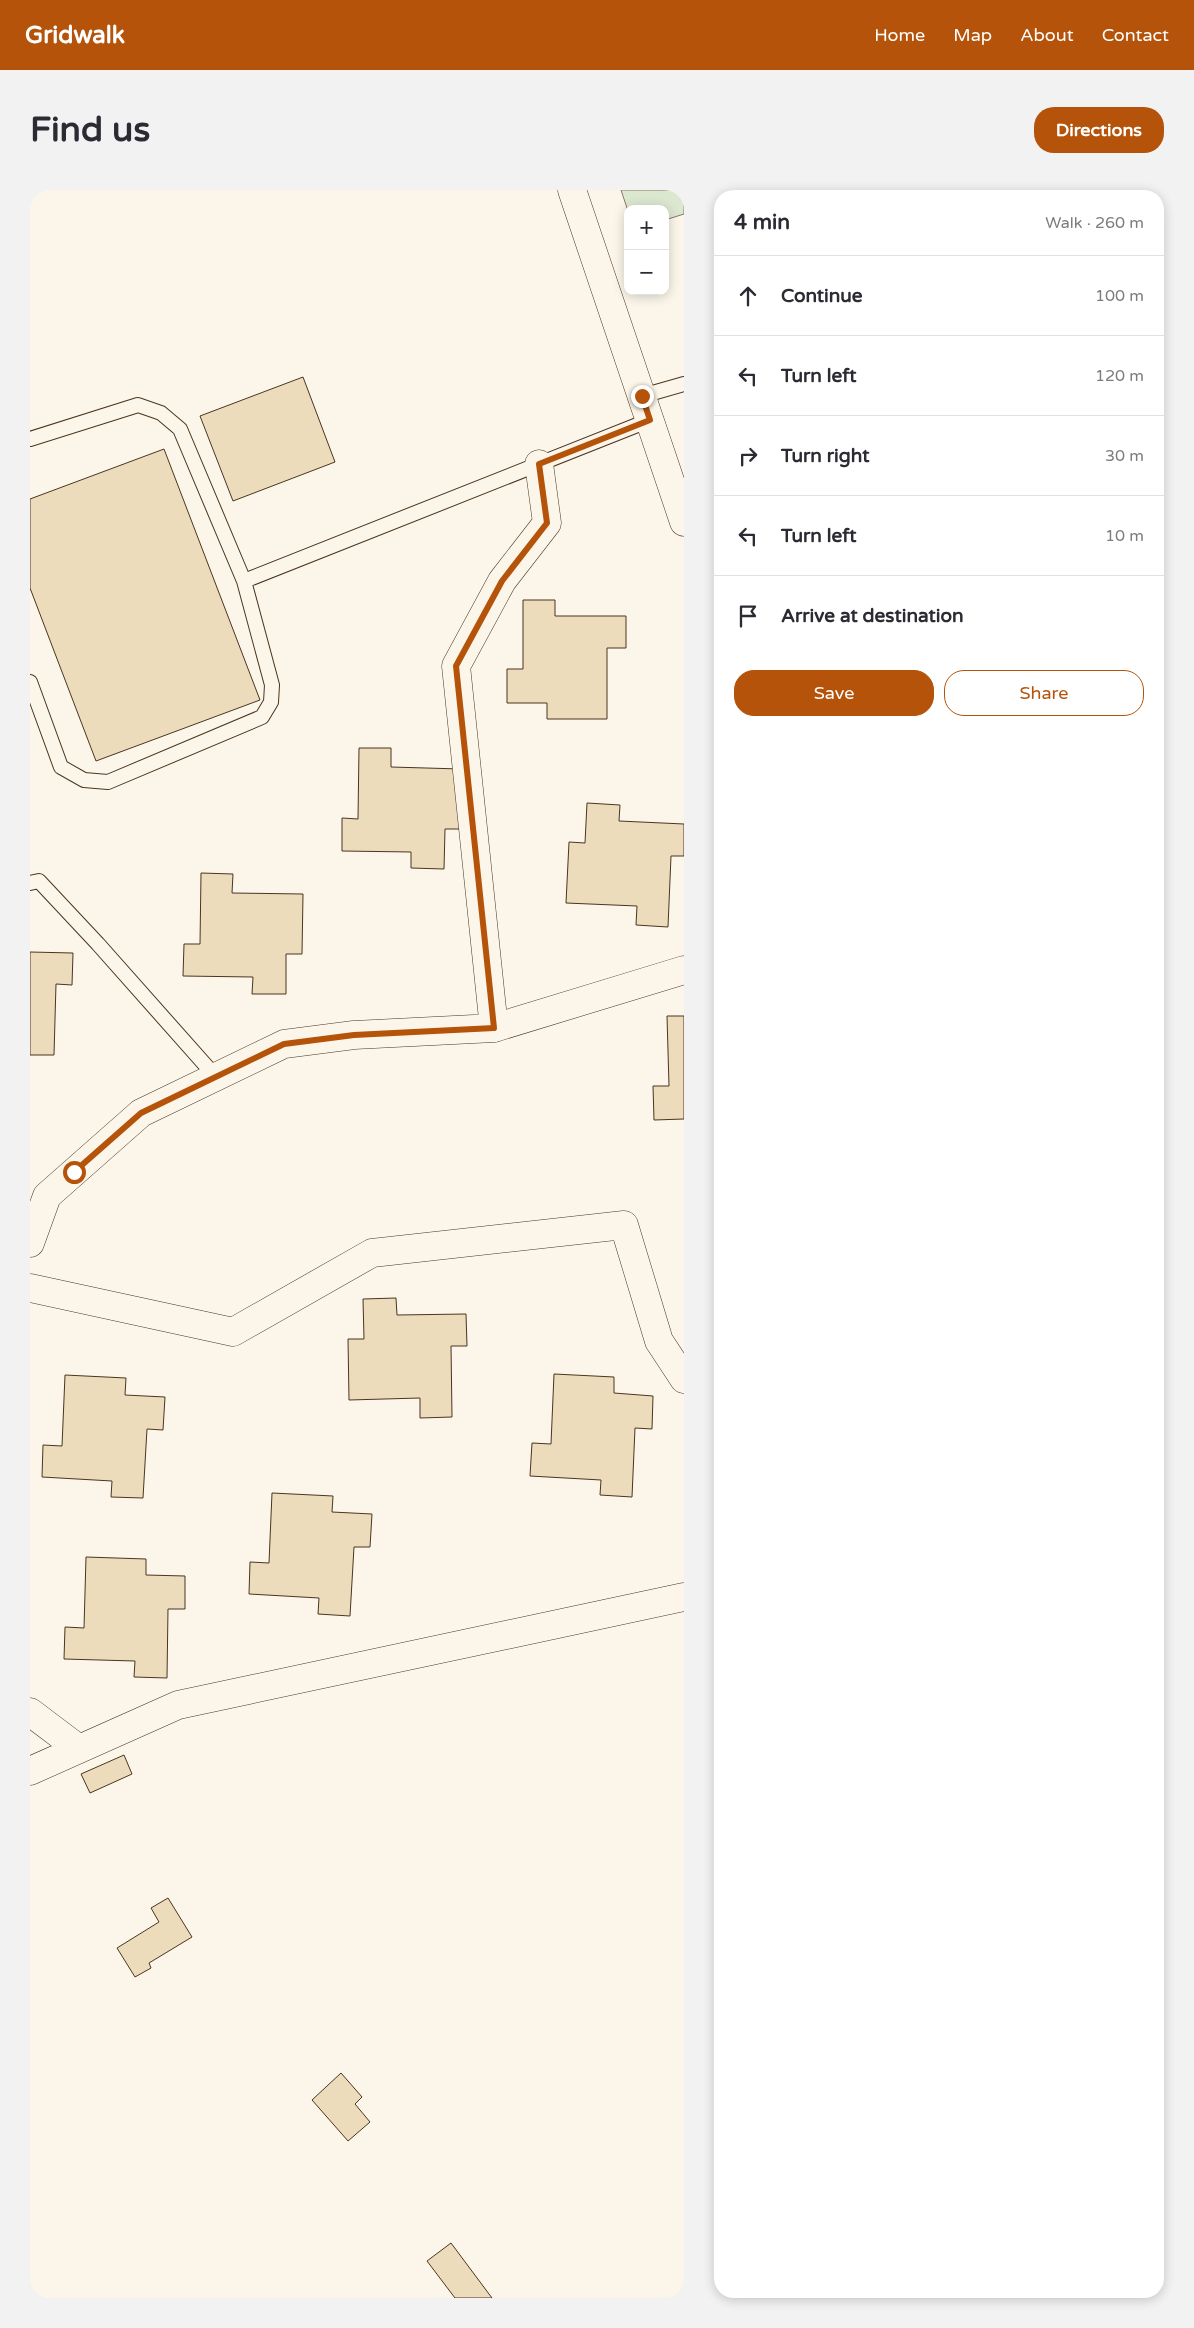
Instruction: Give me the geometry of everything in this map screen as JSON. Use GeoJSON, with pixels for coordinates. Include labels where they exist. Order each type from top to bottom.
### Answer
{"type":"FeatureCollection","features":[{"type":"Feature","properties":{"kind":"street"},"geometry":{"type":"LineString","coordinates":[[572,190],[684,522]]}},
{"type":"Feature","properties":{"kind":"street"},"geometry":{"type":"LineString","coordinates":[[494,1028],[456,666],[502,581],[547,523],[539,464]]}},
{"type":"Feature","properties":{"kind":"street"},"geometry":{"type":"LineString","coordinates":[[30,1243],[48,1196],[141,1113],[284,1044],[354,1035],[494,1028],[684,970]]}},
{"type":"Feature","properties":{"kind":"street"},"geometry":{"type":"LineString","coordinates":[[30,1288],[233,1332],[372,1253],[624,1225],[659,1341],[684,1379]]}},
{"type":"Feature","properties":{"kind":"street"},"geometry":{"type":"LineString","coordinates":[[30,1771],[178,1706],[684,1596]]}},
{"type":"Feature","properties":{"kind":"street"},"geometry":{"type":"LineString","coordinates":[[30,1712],[79,1749]]}},
{"type":"Feature","properties":{"kind":"lane"},"geometry":{"type":"LineString","coordinates":[[244,581],[539,464],[646,408],[684,384]]}},
{"type":"Feature","properties":{"kind":"lane"},"geometry":{"type":"LineString","coordinates":[[30,439],[138,405],[161,413],[180,429],[244,581],[272,685],[271,702],[262,717],[108,782],[84,780],[62,767],[30,682]]}},
{"type":"Feature","properties":{"kind":"lane"},"geometry":{"type":"LineString","coordinates":[[30,883],[39,881],[98,944],[216,1077]]}},
{"type":"Feature","properties":{"kind":"green space"},"geometry":{"type":"Polygon","coordinates":[[[621,190],[684,190],[684,214],[669,219],[669,205],[626,205],[621,190]]]}},
{"type":"Feature","properties":{"kind":"building"},"geometry":{"type":"Polygon","coordinates":[[[303,377],[335,462],[233,501],[200,416],[303,377]]]}},
{"type":"Feature","properties":{"kind":"building"},"geometry":{"type":"Polygon","coordinates":[[[164,449],[260,700],[96,761],[30,588],[30,499],[164,449]]]}},
{"type":"Feature","properties":{"kind":"building"},"geometry":{"type":"Polygon","coordinates":[[[523,600],[555,600],[555,616],[626,616],[626,648],[607,648],[607,719],[547,719],[547,703],[507,703],[507,669],[523,669],[523,600]]]}},
{"type":"Feature","properties":{"kind":"building"},"geometry":{"type":"Polygon","coordinates":[[[359,748],[391,748],[391,767],[461,769],[461,829],[445,829],[444,869],[411,868],[411,852],[342,851],[342,818],[358,819],[359,748]]]}},
{"type":"Feature","properties":{"kind":"building"},"geometry":{"type":"Polygon","coordinates":[[[587,803],[620,805],[619,821],[684,824],[684,856],[671,856],[668,927],[636,925],[637,906],[566,903],[569,842],[585,843],[587,803]]]}},
{"type":"Feature","properties":{"kind":"building"},"geometry":{"type":"Polygon","coordinates":[[[201,873],[233,874],[232,893],[303,894],[302,954],[286,954],[286,994],[252,994],[253,977],[183,976],[184,944],[200,944],[201,873]]]}},
{"type":"Feature","properties":{"kind":"building"},"geometry":{"type":"Polygon","coordinates":[[[30,952],[73,953],[72,985],[56,984],[54,1055],[30,1055],[30,952]]]}},
{"type":"Feature","properties":{"kind":"building"},"geometry":{"type":"Polygon","coordinates":[[[667,1016],[684,1016],[684,1119],[654,1120],[653,1086],[669,1086],[667,1016]]]}},
{"type":"Feature","properties":{"kind":"building"},"geometry":{"type":"Polygon","coordinates":[[[396,1298],[397,1315],[466,1314],[467,1346],[451,1346],[452,1417],[420,1418],[420,1398],[349,1400],[348,1339],[364,1339],[363,1299],[396,1298]]]}},
{"type":"Feature","properties":{"kind":"building"},"geometry":{"type":"Polygon","coordinates":[[[554,1374],[614,1377],[614,1393],[653,1396],[652,1429],[635,1428],[632,1497],[600,1495],[601,1480],[530,1476],[532,1443],[551,1444],[554,1374]]]}},
{"type":"Feature","properties":{"kind":"building"},"geometry":{"type":"Polygon","coordinates":[[[65,1375],[126,1378],[125,1395],[165,1397],[163,1430],[147,1429],[143,1498],[111,1497],[112,1481],[42,1477],[43,1445],[62,1446],[65,1375]]]}},
{"type":"Feature","properties":{"kind":"building"},"geometry":{"type":"Polygon","coordinates":[[[272,1493],[333,1496],[332,1512],[372,1514],[370,1547],[354,1547],[350,1616],[318,1614],[319,1598],[249,1594],[250,1562],[269,1563],[272,1493]]]}},
{"type":"Feature","properties":{"kind":"building"},"geometry":{"type":"Polygon","coordinates":[[[86,1557],[146,1559],[146,1575],[185,1576],[185,1609],[168,1609],[167,1678],[134,1677],[135,1661],[64,1659],[65,1627],[84,1628],[86,1557]]]}},
{"type":"Feature","properties":{"kind":"building"},"geometry":{"type":"Polygon","coordinates":[[[124,1755],[132,1774],[90,1793],[81,1774],[124,1755]]]}},
{"type":"Feature","properties":{"kind":"building"},"geometry":{"type":"Polygon","coordinates":[[[168,1898],[192,1937],[149,1963],[151,1968],[135,1977],[117,1948],[159,1922],[151,1908],[168,1898]]]}},
{"type":"Feature","properties":{"kind":"building"},"geometry":{"type":"Polygon","coordinates":[[[341,2073],[362,2097],[355,2104],[370,2122],[348,2141],[312,2100],[341,2073]]]}},
{"type":"Feature","properties":{"kind":"building"},"geometry":{"type":"Polygon","coordinates":[[[451,2243],[492,2298],[455,2298],[427,2261],[451,2243]]]}},
{"type":"Feature","properties":{"kind":"route"},"geometry":{"type":"LineString","coordinates":[[74,1172],[141,1113],[284,1044],[354,1035],[494,1028],[456,666],[502,581],[547,523],[539,464],[650,420],[642,396]]}}]}
